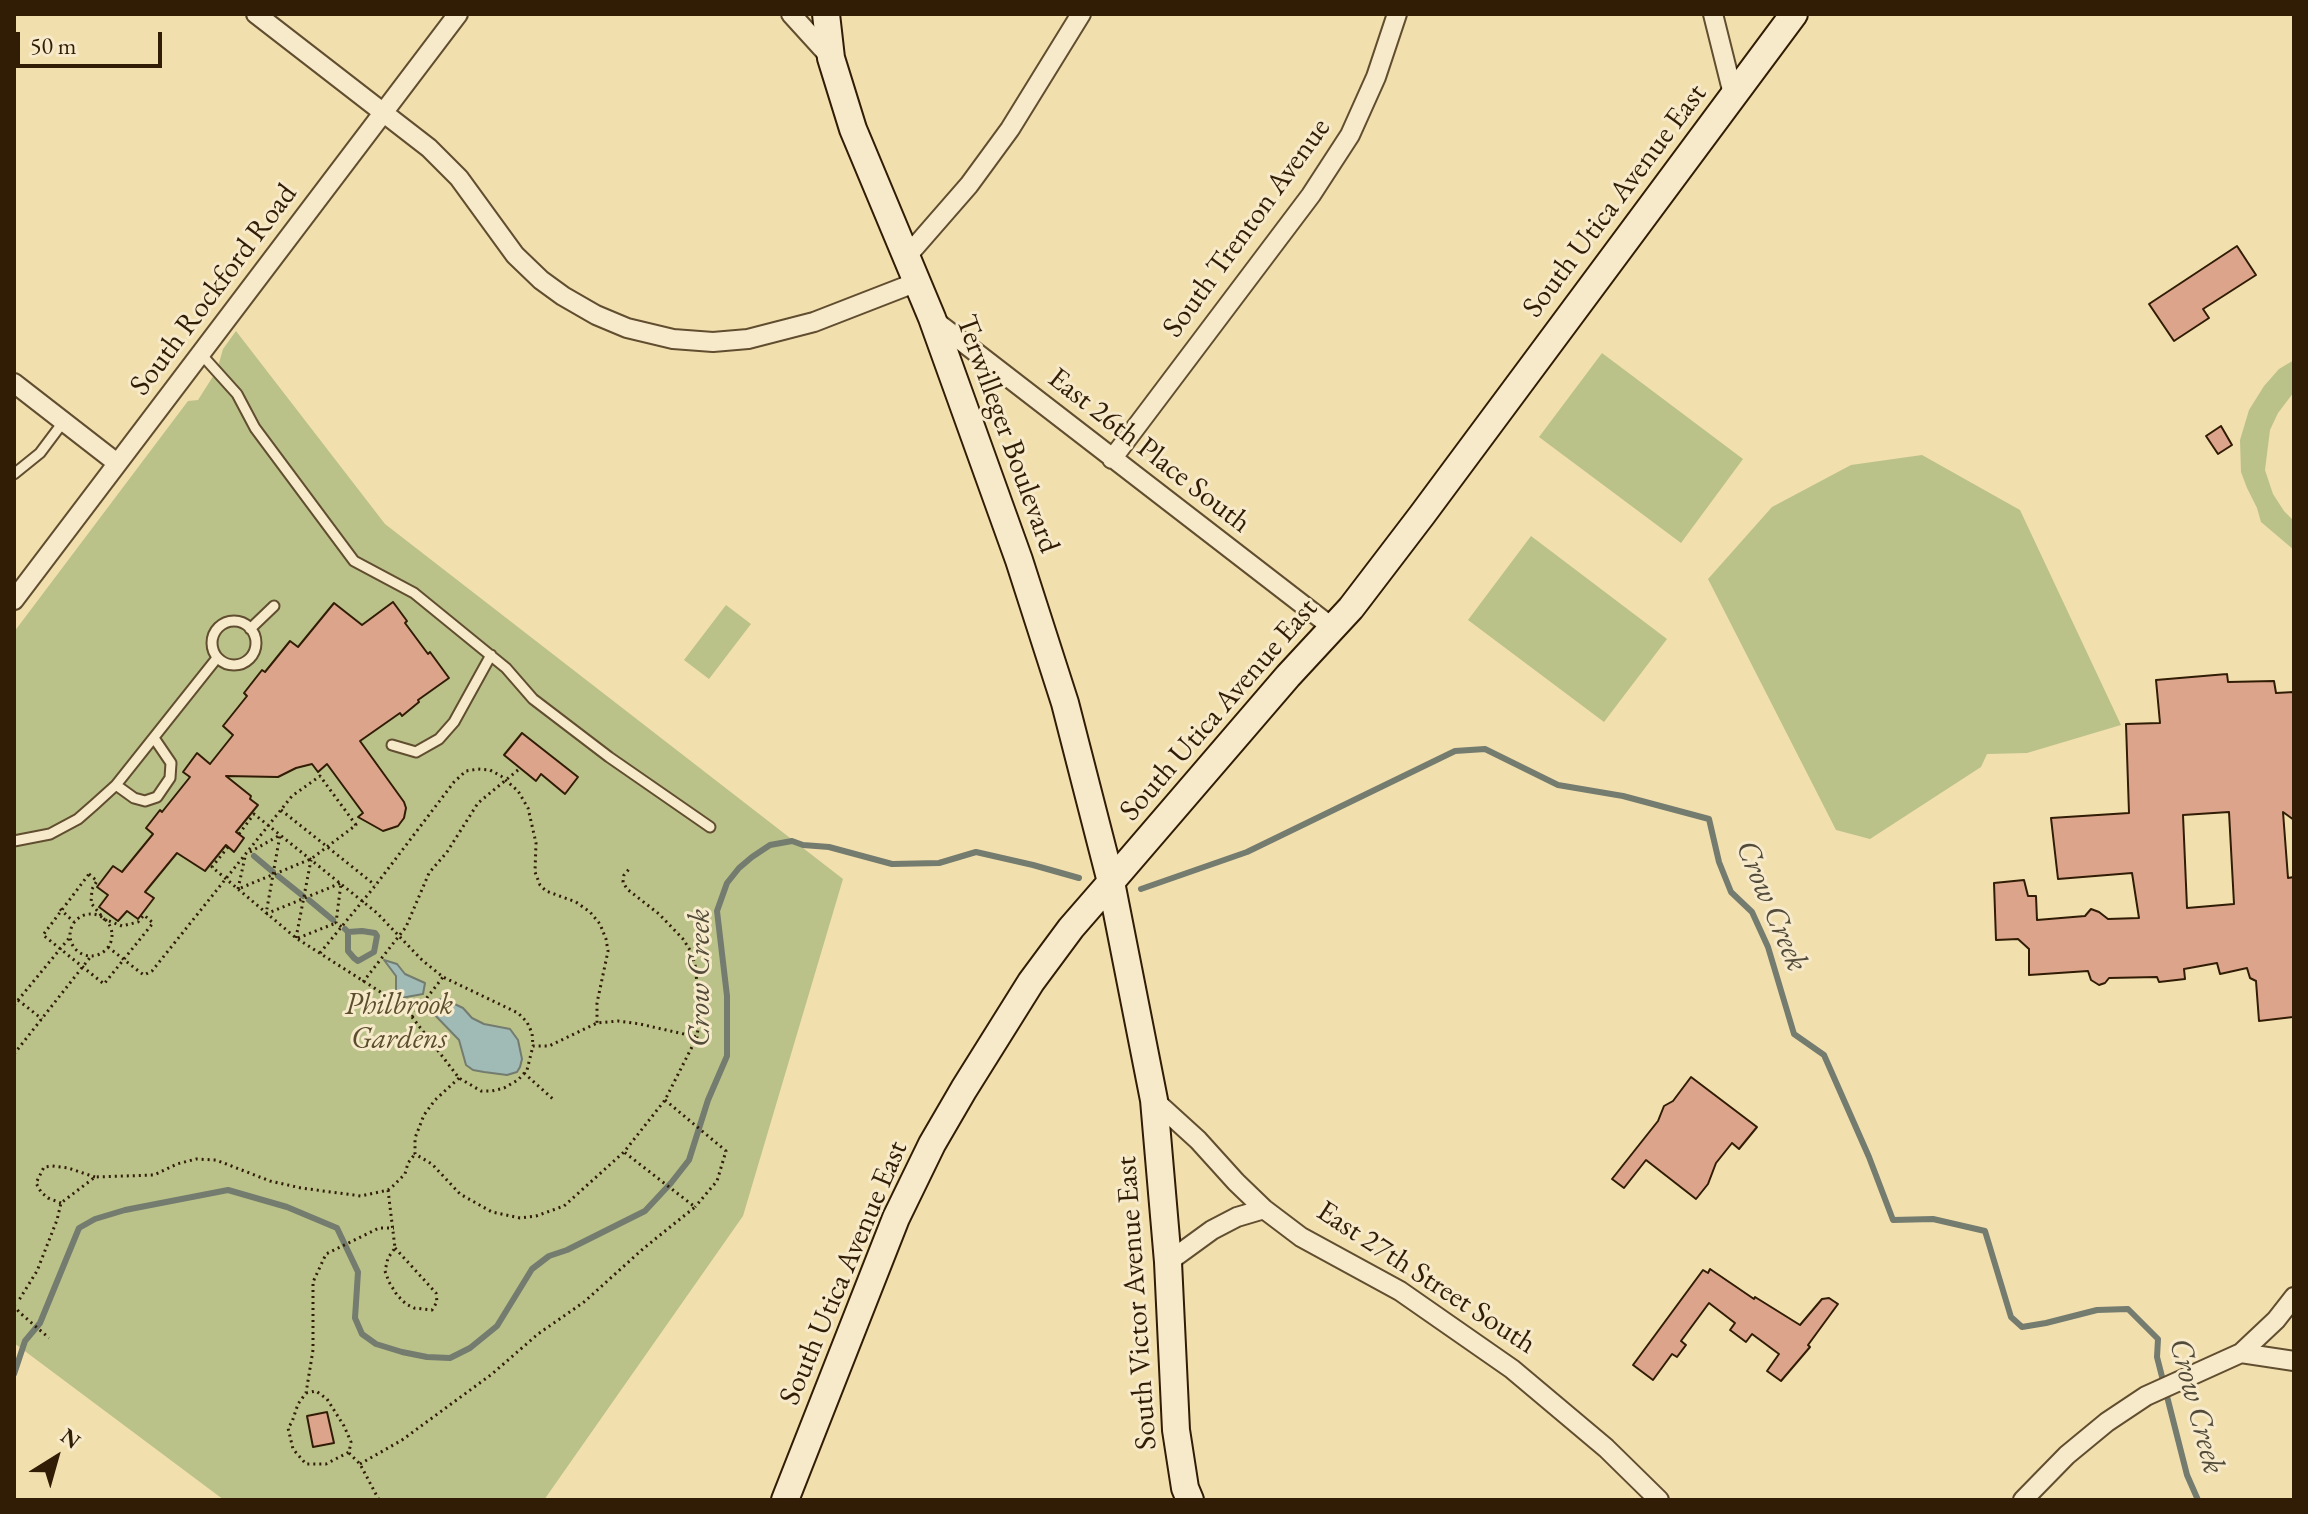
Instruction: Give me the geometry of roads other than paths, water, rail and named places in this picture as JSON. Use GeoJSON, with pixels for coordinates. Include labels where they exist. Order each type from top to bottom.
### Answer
{"type":"FeatureCollection","features":[{"type":"Feature","properties":{"kind":"street"},"geometry":{"type":"LineString","coordinates":[[256,14],[429,148],[459,178],[515,255],[541,280],[574,303],[627,328],[673,339],[713,342],[748,339],[814,322],[917,282]]}},
{"type":"Feature","properties":{"kind":"street","name":"South Rockford Road"},"geometry":{"type":"LineString","coordinates":[[14,600],[458,14]]}},
{"type":"Feature","properties":{"kind":"street"},"geometry":{"type":"LineString","coordinates":[[791,14],[831,58]]}},
{"type":"Feature","properties":{"kind":"street","name":"Terwilleger Boulevard"},"geometry":{"type":"LineString","coordinates":[[826,14],[831,58],[853,129],[908,255],[1019,560],[1065,703],[1111,882]]}},
{"type":"Feature","properties":{"kind":"street"},"geometry":{"type":"LineString","coordinates":[[908,255],[969,185],[1010,129],[1081,14]]}},
{"type":"Feature","properties":{"kind":"street","name":"South Trenton Avenue"},"geometry":{"type":"LineString","coordinates":[[1112,459],[1311,195],[1350,135],[1376,77],[1397,14]]}},
{"type":"Feature","properties":{"kind":"street"},"geometry":{"type":"LineString","coordinates":[[1713,14],[1733,94]]}},
{"type":"Feature","properties":{"kind":"street","name":"South Utica Avenue East"},"geometry":{"type":"LineString","coordinates":[[785,1500],[896,1218],[932,1144],[1031,982],[1071,928],[1288,676],[1351,608],[1794,14]]}},
{"type":"Feature","properties":{"kind":"street","name":"East 26th Place South"},"geometry":{"type":"LineString","coordinates":[[932,318],[1333,628]]}},
{"type":"Feature","properties":{"kind":"street"},"geometry":{"type":"LineString","coordinates":[[14,383],[117,463]]}},
{"type":"Feature","properties":{"kind":"street"},"geometry":{"type":"LineString","coordinates":[[1111,882],[1154,1100]]}},
{"type":"Feature","properties":{"kind":"street","name":"East 27th Street South"},"geometry":{"type":"LineString","coordinates":[[1154,1100],[1198,1140],[1264,1209],[1301,1237],[1400,1291],[1512,1369],[1606,1448],[1659,1500]]}},
{"type":"Feature","properties":{"kind":"street","name":"South Victor Avenue East"},"geometry":{"type":"LineString","coordinates":[[1154,1100],[1168,1262],[1176,1430],[1186,1496]]}},
{"type":"Feature","properties":{"kind":"street"},"geometry":{"type":"LineString","coordinates":[[1168,1262],[1212,1230],[1237,1217],[1264,1209]]}},
{"type":"Feature","properties":{"kind":"street"},"geometry":{"type":"LineString","coordinates":[[2023,1500],[2067,1455],[2146,1396],[2241,1353],[2276,1320],[2294,1297]]}},
{"type":"Feature","properties":{"kind":"street"},"geometry":{"type":"LineString","coordinates":[[2241,1353],[2294,1361]]}},
{"type":"Feature","properties":{"kind":"lane"},"geometry":{"type":"LineString","coordinates":[[201,354],[237,394],[255,428],[354,561],[414,593],[506,668],[533,699],[609,757],[710,827]]}},
{"type":"Feature","properties":{"kind":"lane"},"geometry":{"type":"LineString","coordinates":[[14,474],[40,453],[64,421]]}},
{"type":"Feature","properties":{"kind":"lane"},"geometry":{"type":"LineString","coordinates":[[250,629],[274,606]]}},
{"type":"Feature","properties":{"kind":"lane"},"geometry":{"type":"LineString","coordinates":[[234,621],[250,629],[256,647],[249,660],[235,666],[217,658],[211,644],[215,631],[234,621]]}},
{"type":"Feature","properties":{"kind":"lane"},"geometry":{"type":"LineString","coordinates":[[392,745],[416,752],[439,739],[454,722],[491,655]]}},
{"type":"Feature","properties":{"kind":"lane"},"geometry":{"type":"LineString","coordinates":[[14,841],[50,834],[63,828],[78,819],[116,785],[217,658]]}},
{"type":"Feature","properties":{"kind":"lane"},"geometry":{"type":"LineString","coordinates":[[116,785],[134,798],[145,801],[157,797],[170,778],[171,763],[154,738]]}},
{"type":"Feature","properties":{"kind":"water"},"geometry":{"type":"Polygon","coordinates":[[[384,960],[397,964],[405,974],[425,983],[423,994],[401,998],[396,990],[396,976],[384,960]]]}},
{"type":"Feature","properties":{"kind":"water"},"geometry":{"type":"Polygon","coordinates":[[[437,999],[463,1008],[472,1018],[484,1024],[510,1029],[518,1040],[522,1059],[517,1072],[507,1075],[484,1072],[466,1065],[459,1040],[431,1011],[431,1001],[437,999]]]}},
{"type":"Feature","properties":{"kind":"waterway","name":"Crow Creek"},"geometry":{"type":"LineString","coordinates":[[1141,889],[1247,852],[1455,751],[1485,749],[1558,785],[1623,796],[1709,819],[1719,862],[1731,892],[1752,912],[1768,947],[1794,1034],[1824,1055],[1893,1220],[1933,1219],[1985,1231],[2011,1317],[2022,1327],[2097,1310],[2128,1309],[2158,1339],[2157,1357],[2187,1475],[2198,1500]]}},
{"type":"Feature","properties":{"kind":"waterway","name":"Crow Creek"},"geometry":{"type":"LineString","coordinates":[[14,1374],[25,1341],[40,1323],[79,1228],[95,1219],[125,1210],[228,1190],[287,1207],[337,1228],[358,1272],[355,1318],[362,1334],[376,1344],[402,1352],[450,1358],[470,1348],[497,1326],[532,1269],[549,1256],[645,1211],[689,1160],[708,1100],[727,1056],[727,996],[717,911],[727,883],[752,857],[770,845],[792,841],[829,847],[892,864],[939,863],[976,852],[1079,878]]}},
{"type":"Feature","properties":{"kind":"waterway"},"geometry":{"type":"LineString","coordinates":[[254,856],[273,872]]}},
{"type":"Feature","properties":{"kind":"waterway"},"geometry":{"type":"LineString","coordinates":[[278,876],[303,896]]}},
{"type":"Feature","properties":{"kind":"waterway"},"geometry":{"type":"LineString","coordinates":[[309,900],[333,920]]}},
{"type":"Feature","properties":{"kind":"waterway"},"geometry":{"type":"LineString","coordinates":[[345,929],[348,932],[348,951],[354,958],[358,961],[374,952],[375,933],[348,932]]}},
{"type":"Feature","properties":{"kind":"park label","name":"Philbrook Gardens"},"geometry":{"type":"Point","coordinates":[399,1023]}}]}
